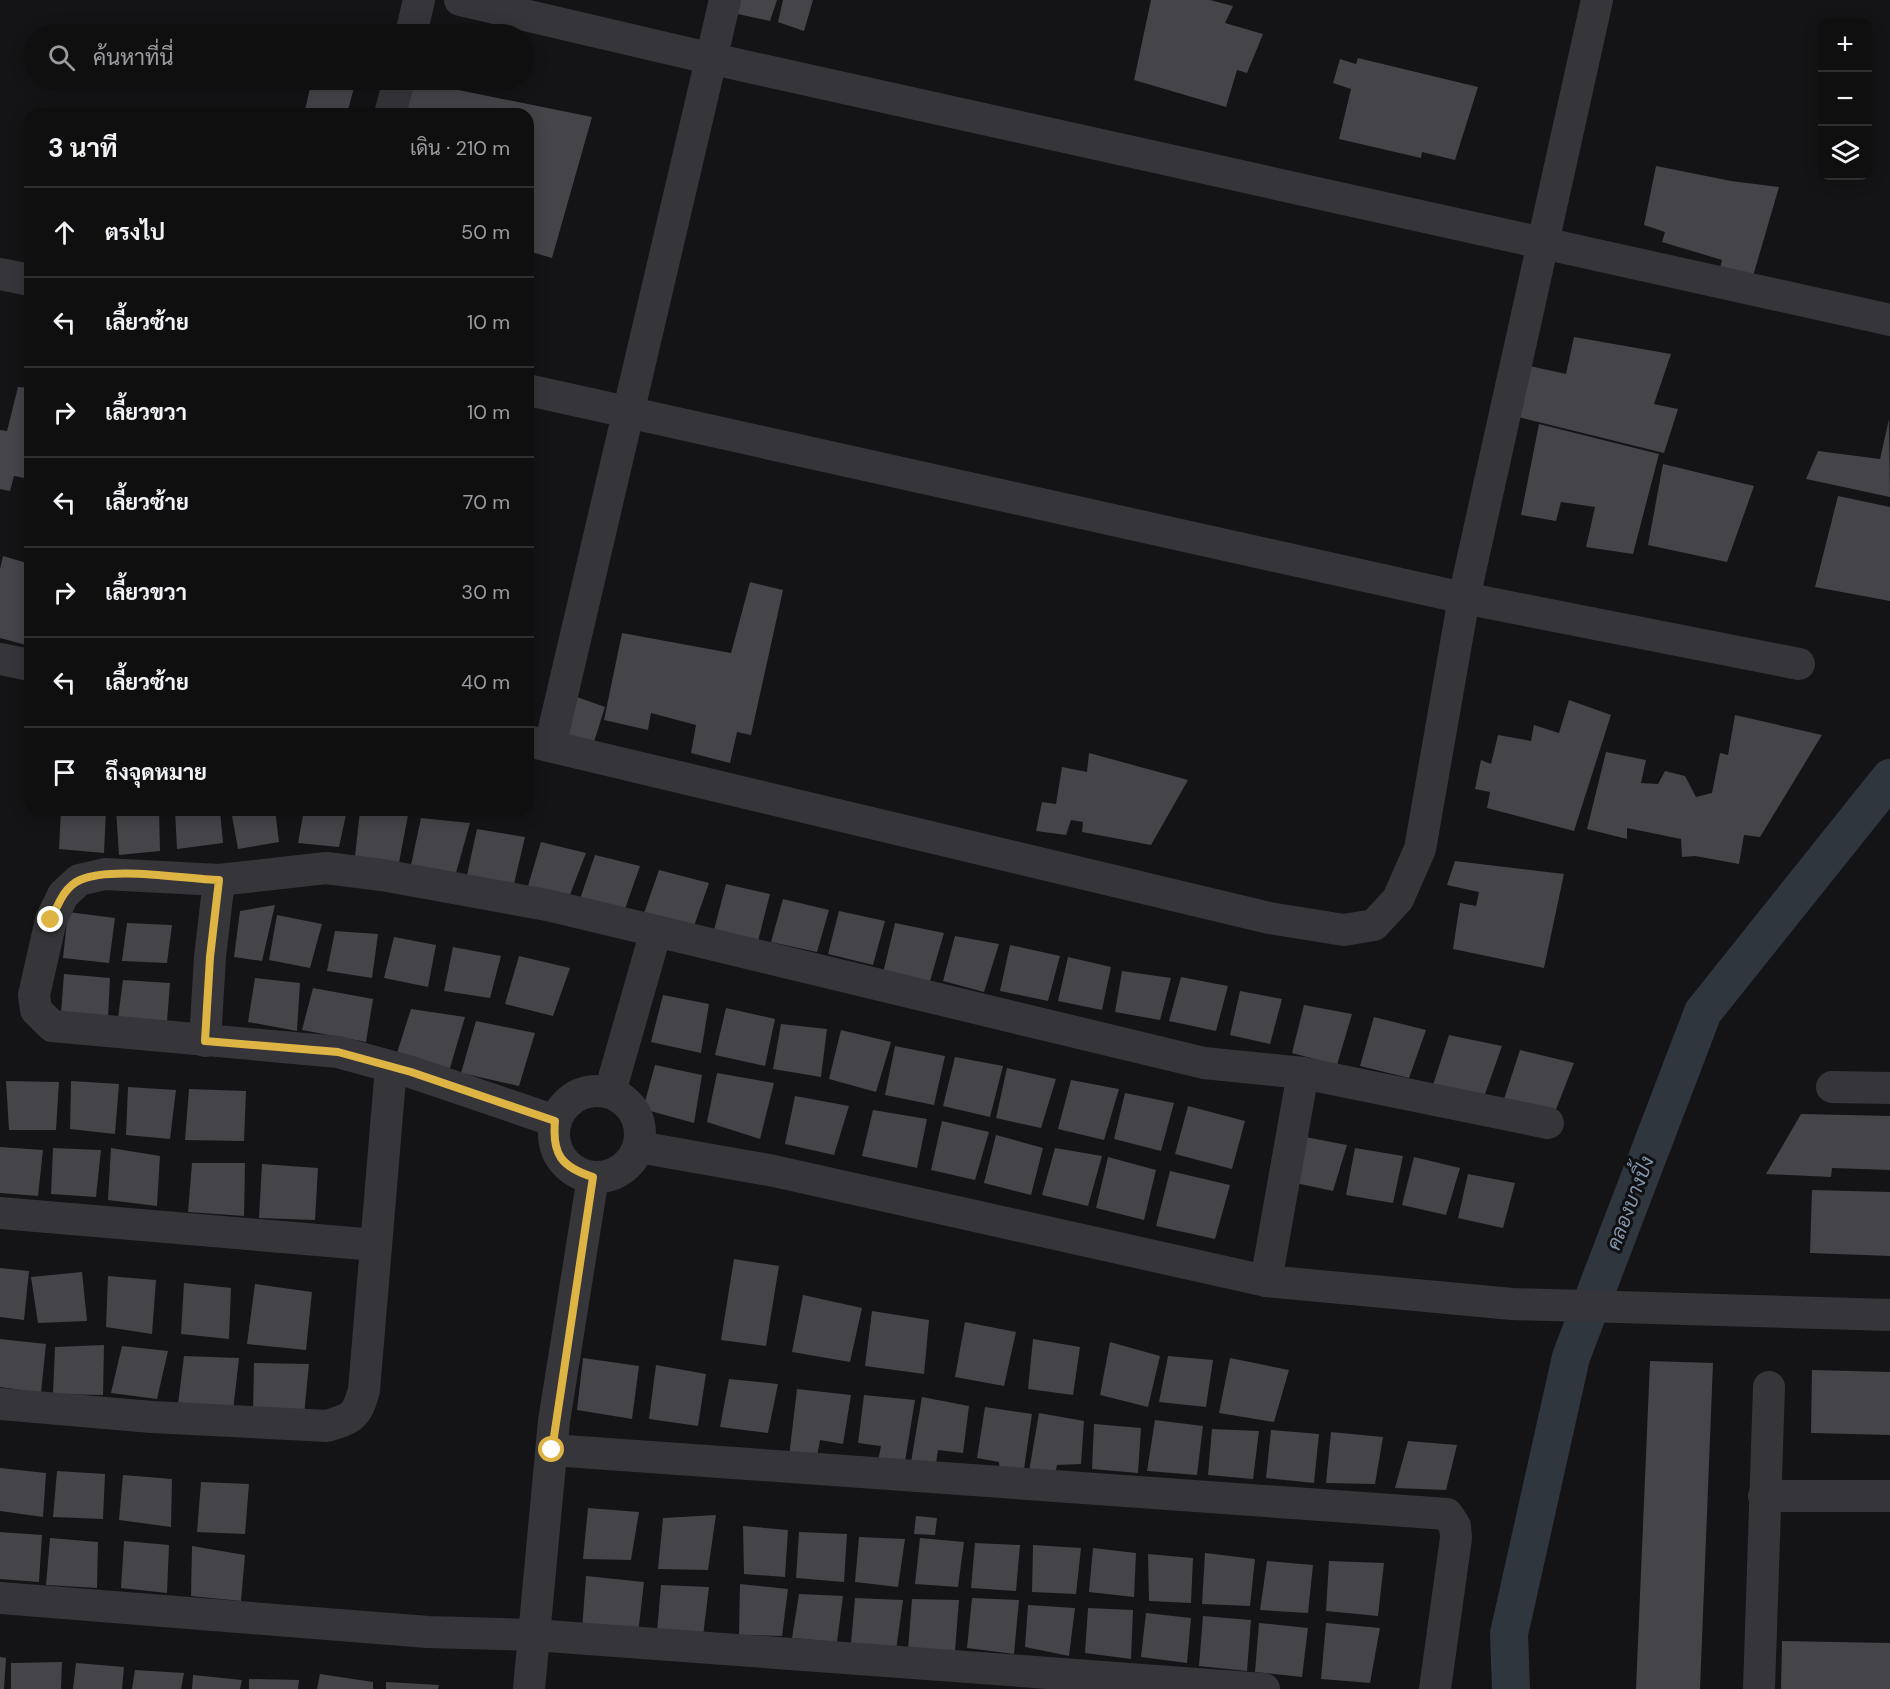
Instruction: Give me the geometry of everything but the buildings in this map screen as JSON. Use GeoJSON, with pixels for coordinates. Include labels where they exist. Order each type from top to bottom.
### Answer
{"type":"FeatureCollection","features":[{"type":"Feature","properties":{"kind":"street"},"geometry":{"type":"LineString","coordinates":[[414,24],[420,0]]}},
{"type":"Feature","properties":{"kind":"street"},"geometry":{"type":"LineString","coordinates":[[460,0],[1543,245],[1890,320]]}},
{"type":"Feature","properties":{"kind":"street"},"geometry":{"type":"LineString","coordinates":[[725,0],[713,59],[628,412],[539,743],[1269,918],[1344,930],[1374,925],[1398,899],[1420,849],[1464,598],[1597,0]]}},
{"type":"Feature","properties":{"kind":"street"},"geometry":{"type":"LineString","coordinates":[[392,108],[396,90]]}},
{"type":"Feature","properties":{"kind":"street"},"geometry":{"type":"LineString","coordinates":[[534,391],[1464,598],[1799,664]]}},
{"type":"Feature","properties":{"kind":"street"},"geometry":{"type":"LineString","coordinates":[[0,659],[24,664]]}},
{"type":"Feature","properties":{"kind":"street"},"geometry":{"type":"LineString","coordinates":[[555,1121],[338,1052],[205,1041],[181,1036],[72,1030],[52,1026],[36,1010],[34,995],[51,920],[63,895],[79,880],[105,874],[219,880],[326,868],[360,872],[547,905],[1204,1063],[1303,1073],[1548,1123]]}},
{"type":"Feature","properties":{"kind":"street"},"geometry":{"type":"LineString","coordinates":[[205,1041],[210,957],[219,880]]}},
{"type":"Feature","properties":{"kind":"street"},"geometry":{"type":"LineString","coordinates":[[610,1092],[656,931]]}},
{"type":"Feature","properties":{"kind":"street"},"geometry":{"type":"LineString","coordinates":[[0,1404],[152,1417],[327,1426],[349,1419],[359,1409],[364,1390],[391,1067]]}},
{"type":"Feature","properties":{"kind":"street"},"geometry":{"type":"LineString","coordinates":[[1266,1281],[1303,1073]]}},
{"type":"Feature","properties":{"kind":"street"},"geometry":{"type":"LineString","coordinates":[[1832,1087],[1890,1088]]}},
{"type":"Feature","properties":{"kind":"street"},"geometry":{"type":"LineString","coordinates":[[610,1092],[633,1109],[640,1128],[639,1147],[629,1164],[612,1174],[593,1177],[575,1172],[560,1158],[553,1140],[555,1121],[565,1104],[581,1093],[610,1092]]}},
{"type":"Feature","properties":{"kind":"street"},"geometry":{"type":"LineString","coordinates":[[639,1147],[774,1171],[1266,1281],[1512,1304],[1890,1314]]}},
{"type":"Feature","properties":{"kind":"street"},"geometry":{"type":"LineString","coordinates":[[529,1689],[552,1450],[593,1177]]}},
{"type":"Feature","properties":{"kind":"street"},"geometry":{"type":"LineString","coordinates":[[0,1213],[376,1245]]}},
{"type":"Feature","properties":{"kind":"street"},"geometry":{"type":"LineString","coordinates":[[1759,1689],[1769,1387]]}},
{"type":"Feature","properties":{"kind":"street"},"geometry":{"type":"LineString","coordinates":[[552,1450],[1447,1514],[1455,1526],[1456,1538],[1435,1689]]}},
{"type":"Feature","properties":{"kind":"street"},"geometry":{"type":"LineString","coordinates":[[1764,1496],[1890,1496]]}},
{"type":"Feature","properties":{"kind":"street"},"geometry":{"type":"LineString","coordinates":[[0,1598],[428,1632],[534,1635],[1264,1689]]}},
{"type":"Feature","properties":{"kind":"waterway","name":"คลองบางปิ้ง"},"geometry":{"type":"LineString","coordinates":[[1511,1689],[1509,1634],[1571,1357],[1703,1012],[1890,778]]}},
{"type":"Feature","properties":{"kind":"route"},"geometry":{"type":"LineString","coordinates":[[51,920],[63,895],[79,880],[105,874],[219,880],[210,957],[205,1041],[338,1052],[411,1072],[555,1121],[553,1140],[560,1158],[575,1172],[593,1177],[554,1421],[552,1450]]}}]}
